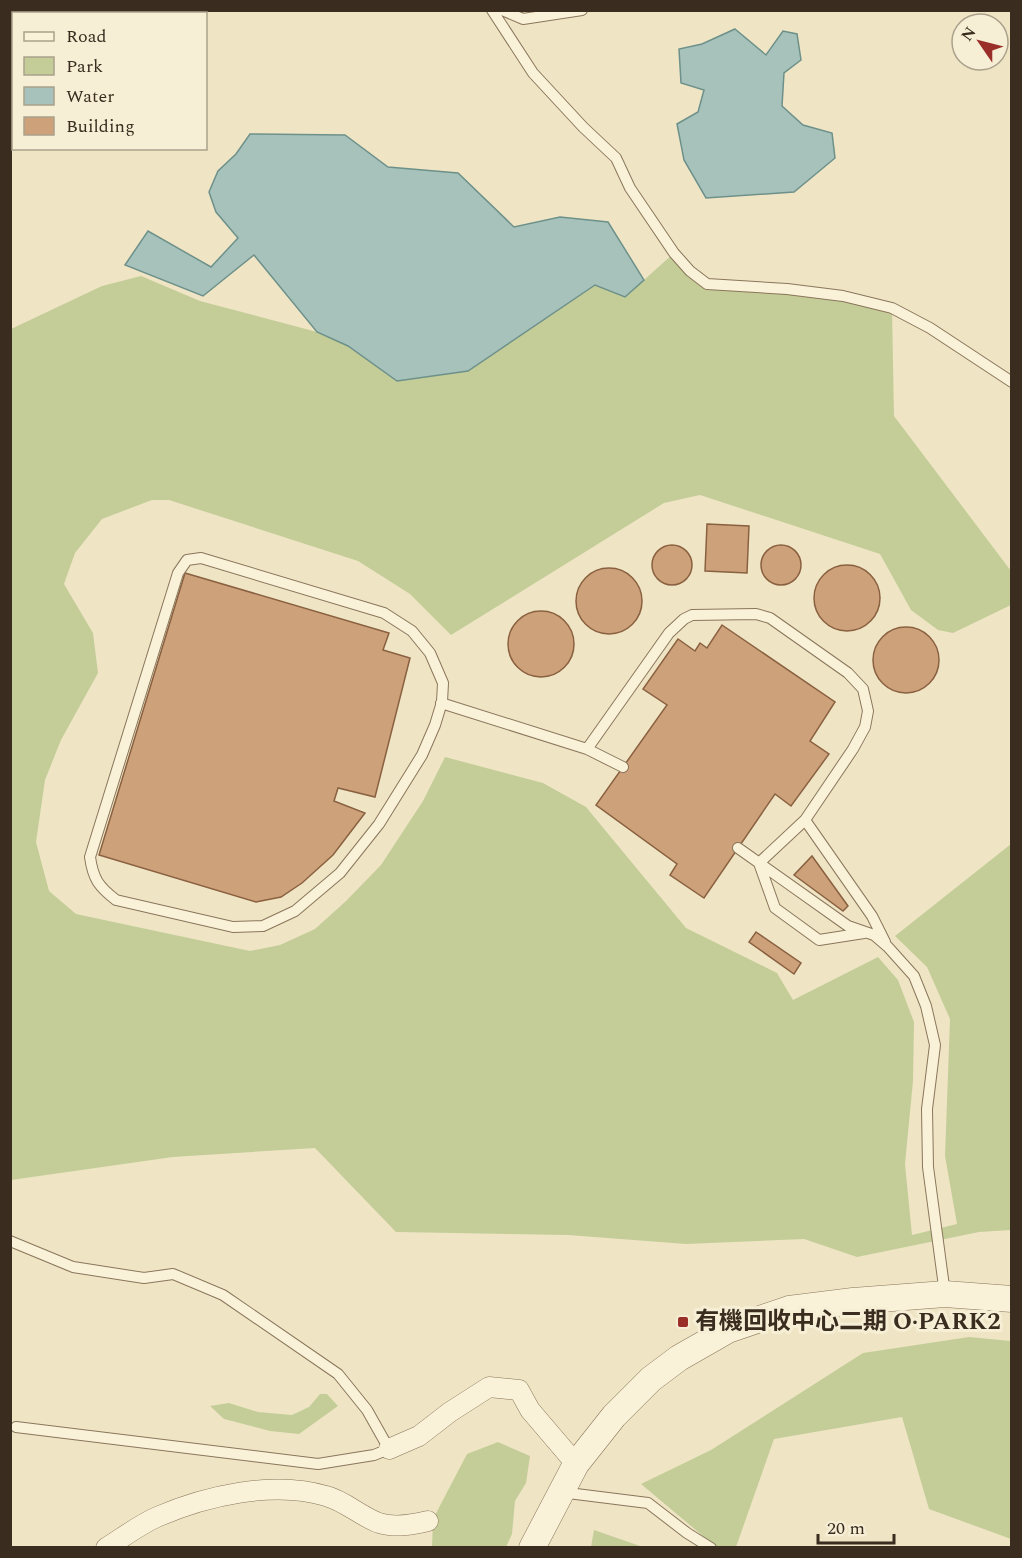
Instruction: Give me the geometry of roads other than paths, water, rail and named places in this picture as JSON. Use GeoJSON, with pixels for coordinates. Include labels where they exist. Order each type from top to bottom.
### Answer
{"type":"FeatureCollection","features":[{"type":"Feature","properties":{"kind":"street"},"geometry":{"type":"LineString","coordinates":[[532,1548],[576,1464],[614,1416],[651,1378],[679,1358],[728,1329],[789,1309],[853,1301],[945,1294],[1011,1299]]}},
{"type":"Feature","properties":{"kind":"street"},"geometry":{"type":"LineString","coordinates":[[389,1449],[419,1436],[450,1412],[489,1387],[519,1390],[530,1410],[576,1464]]}},
{"type":"Feature","properties":{"kind":"street"},"geometry":{"type":"LineString","coordinates":[[106,1548],[156,1517],[211,1498],[263,1490],[303,1491],[327,1496],[379,1523],[406,1526],[428,1521]]}},
{"type":"Feature","properties":{"kind":"lane"},"geometry":{"type":"LineString","coordinates":[[492,10],[533,73],[583,127],[616,158],[630,188],[674,253],[690,271],[707,284],[787,289],[843,296],[892,308],[930,328],[1011,382]]}},
{"type":"Feature","properties":{"kind":"lane"},"geometry":{"type":"LineString","coordinates":[[502,10],[523,19],[582,10]]}},
{"type":"Feature","properties":{"kind":"lane"},"geometry":{"type":"LineString","coordinates":[[201,558],[384,613],[412,631],[430,653],[442,683],[441,703],[435,725],[422,755],[379,824],[340,873],[295,911],[263,926],[233,927],[116,900],[103,890],[93,874],[90,857],[177,573],[186,560],[201,558]]}},
{"type":"Feature","properties":{"kind":"lane"},"geometry":{"type":"LineString","coordinates":[[587,749],[669,633],[684,619],[692,615],[703,614],[756,614],[770,618],[848,673],[862,689],[868,711],[865,727],[853,749],[805,820],[759,863]]}},
{"type":"Feature","properties":{"kind":"lane"},"geometry":{"type":"LineString","coordinates":[[441,703],[587,749],[623,767]]}},
{"type":"Feature","properties":{"kind":"lane"},"geometry":{"type":"LineString","coordinates":[[805,820],[872,916],[888,947]]}},
{"type":"Feature","properties":{"kind":"lane"},"geometry":{"type":"LineString","coordinates":[[738,848],[848,926],[874,935],[914,976],[926,1006],[935,1045],[927,1109],[928,1167],[945,1294]]}},
{"type":"Feature","properties":{"kind":"lane"},"geometry":{"type":"LineString","coordinates":[[759,863],[775,908],[819,940],[864,933]]}},
{"type":"Feature","properties":{"kind":"lane"},"geometry":{"type":"LineString","coordinates":[[10,1241],[73,1267],[144,1278],[173,1274],[223,1295],[338,1374],[367,1410],[389,1449],[374,1455],[318,1464],[16,1427]]}},
{"type":"Feature","properties":{"kind":"lane"},"geometry":{"type":"LineString","coordinates":[[560,1492],[648,1503],[711,1548]]}},
{"type":"Feature","properties":{"kind":"water"},"geometry":{"type":"Polygon","coordinates":[[[735,29],[766,55],[783,31],[797,34],[801,60],[784,73],[782,106],[803,125],[832,133],[835,158],[794,192],[706,198],[684,160],[677,124],[698,112],[704,90],[681,83],[679,49],[702,44],[735,29]]]}},
{"type":"Feature","properties":{"kind":"water"},"geometry":{"type":"Polygon","coordinates":[[[250,134],[345,135],[388,167],[458,173],[514,227],[560,217],[608,222],[644,280],[625,297],[595,285],[468,371],[397,381],[348,346],[317,332],[254,255],[203,296],[125,265],[148,231],[211,267],[238,238],[216,212],[209,192],[218,171],[236,154],[250,134]]]}},
{"type":"Feature","properties":{"kind":"place","name":"有機回收中心二期 O·PARK2"},"geometry":{"type":"Point","coordinates":[683,1322]}}]}
